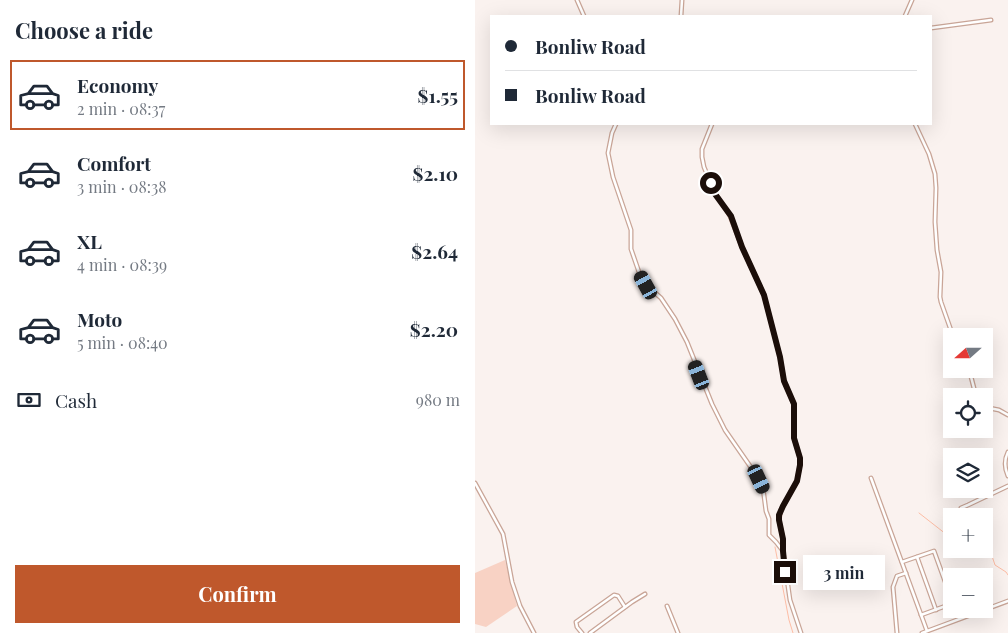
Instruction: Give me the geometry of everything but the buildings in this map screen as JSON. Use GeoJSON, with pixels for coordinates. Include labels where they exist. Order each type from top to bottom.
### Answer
{"type":"FeatureCollection","features":[{"type":"Feature","properties":{"kind":"street"},"geometry":{"type":"LineString","coordinates":[[577,0],[584,15]]}},
{"type":"Feature","properties":{"kind":"street"},"geometry":{"type":"LineString","coordinates":[[681,0],[681,15]]}},
{"type":"Feature","properties":{"kind":"street"},"geometry":{"type":"LineString","coordinates":[[905,15],[912,0]]}},
{"type":"Feature","properties":{"kind":"street"},"geometry":{"type":"LineString","coordinates":[[932,28],[991,20]]}},
{"type":"Feature","properties":{"kind":"street"},"geometry":{"type":"LineString","coordinates":[[616,125],[608,153],[613,177],[631,230],[631,249],[640,275],[646,285],[661,298],[675,319],[725,430],[759,479],[763,488],[769,519],[769,535],[783,551]]}},
{"type":"Feature","properties":{"kind":"street"},"geometry":{"type":"LineString","coordinates":[[712,125],[702,149],[701,157],[715,194],[731,216],[742,247],[764,295],[780,357],[784,381],[794,404],[794,438],[800,458],[800,465],[797,481],[783,506],[779,520],[790,600],[801,633]]}},
{"type":"Feature","properties":{"kind":"street"},"geometry":{"type":"LineString","coordinates":[[915,125],[929,154],[935,174],[935,222],[941,272],[940,297],[950,328]]}},
{"type":"Feature","properties":{"kind":"street"},"geometry":{"type":"LineString","coordinates":[[993,409],[1008,414]]}},
{"type":"Feature","properties":{"kind":"street"},"geometry":{"type":"LineString","coordinates":[[1008,452],[1004,463],[1008,476]]}},
{"type":"Feature","properties":{"kind":"street"},"geometry":{"type":"LineString","coordinates":[[871,478],[927,631]]}},
{"type":"Feature","properties":{"kind":"street"},"geometry":{"type":"LineString","coordinates":[[475,484],[503,534],[512,582],[520,606],[534,633]]}},
{"type":"Feature","properties":{"kind":"street"},"geometry":{"type":"LineString","coordinates":[[961,508],[1008,486]]}},
{"type":"Feature","properties":{"kind":"street"},"geometry":{"type":"LineString","coordinates":[[902,562],[934,551],[943,576]]}},
{"type":"Feature","properties":{"kind":"street"},"geometry":{"type":"LineString","coordinates":[[917,557],[936,610]]}},
{"type":"Feature","properties":{"kind":"street"},"geometry":{"type":"LineString","coordinates":[[897,633],[893,587],[897,576],[906,572]]}},
{"type":"Feature","properties":{"kind":"street"},"geometry":{"type":"LineString","coordinates":[[590,633],[645,594]]}},
{"type":"Feature","properties":{"kind":"street"},"geometry":{"type":"LineString","coordinates":[[582,633],[577,627],[576,622],[614,595],[618,596],[625,607]]}},
{"type":"Feature","properties":{"kind":"street"},"geometry":{"type":"LineString","coordinates":[[922,633],[1008,602]]}},
{"type":"Feature","properties":{"kind":"street"},"geometry":{"type":"LineString","coordinates":[[667,606],[677,632]]}},
{"type":"Feature","properties":{"kind":"street"},"geometry":{"type":"LineString","coordinates":[[921,615],[943,607]]}},
{"type":"Feature","properties":{"kind":"shaded area"},"geometry":{"type":"Polygon","coordinates":[[[505,560],[517,606],[486,627],[475,624],[475,573],[505,560]]]}},
{"type":"Feature","properties":{"kind":"waterway"},"geometry":{"type":"LineString","coordinates":[[919,513],[943,532]]}},
{"type":"Feature","properties":{"kind":"waterway"},"geometry":{"type":"LineString","coordinates":[[775,547],[793,633]]}},
{"type":"Feature","properties":{"kind":"waterway"},"geometry":{"type":"LineString","coordinates":[[993,558],[995,565],[1008,575]]}},
{"type":"Feature","properties":{"kind":"route"},"geometry":{"type":"LineString","coordinates":[[711,183],[715,194],[731,216],[742,247],[764,295],[780,357],[782,375],[794,404],[794,438],[800,458],[800,465],[794,489],[779,515],[780,527],[783,533],[785,572]]}}]}
